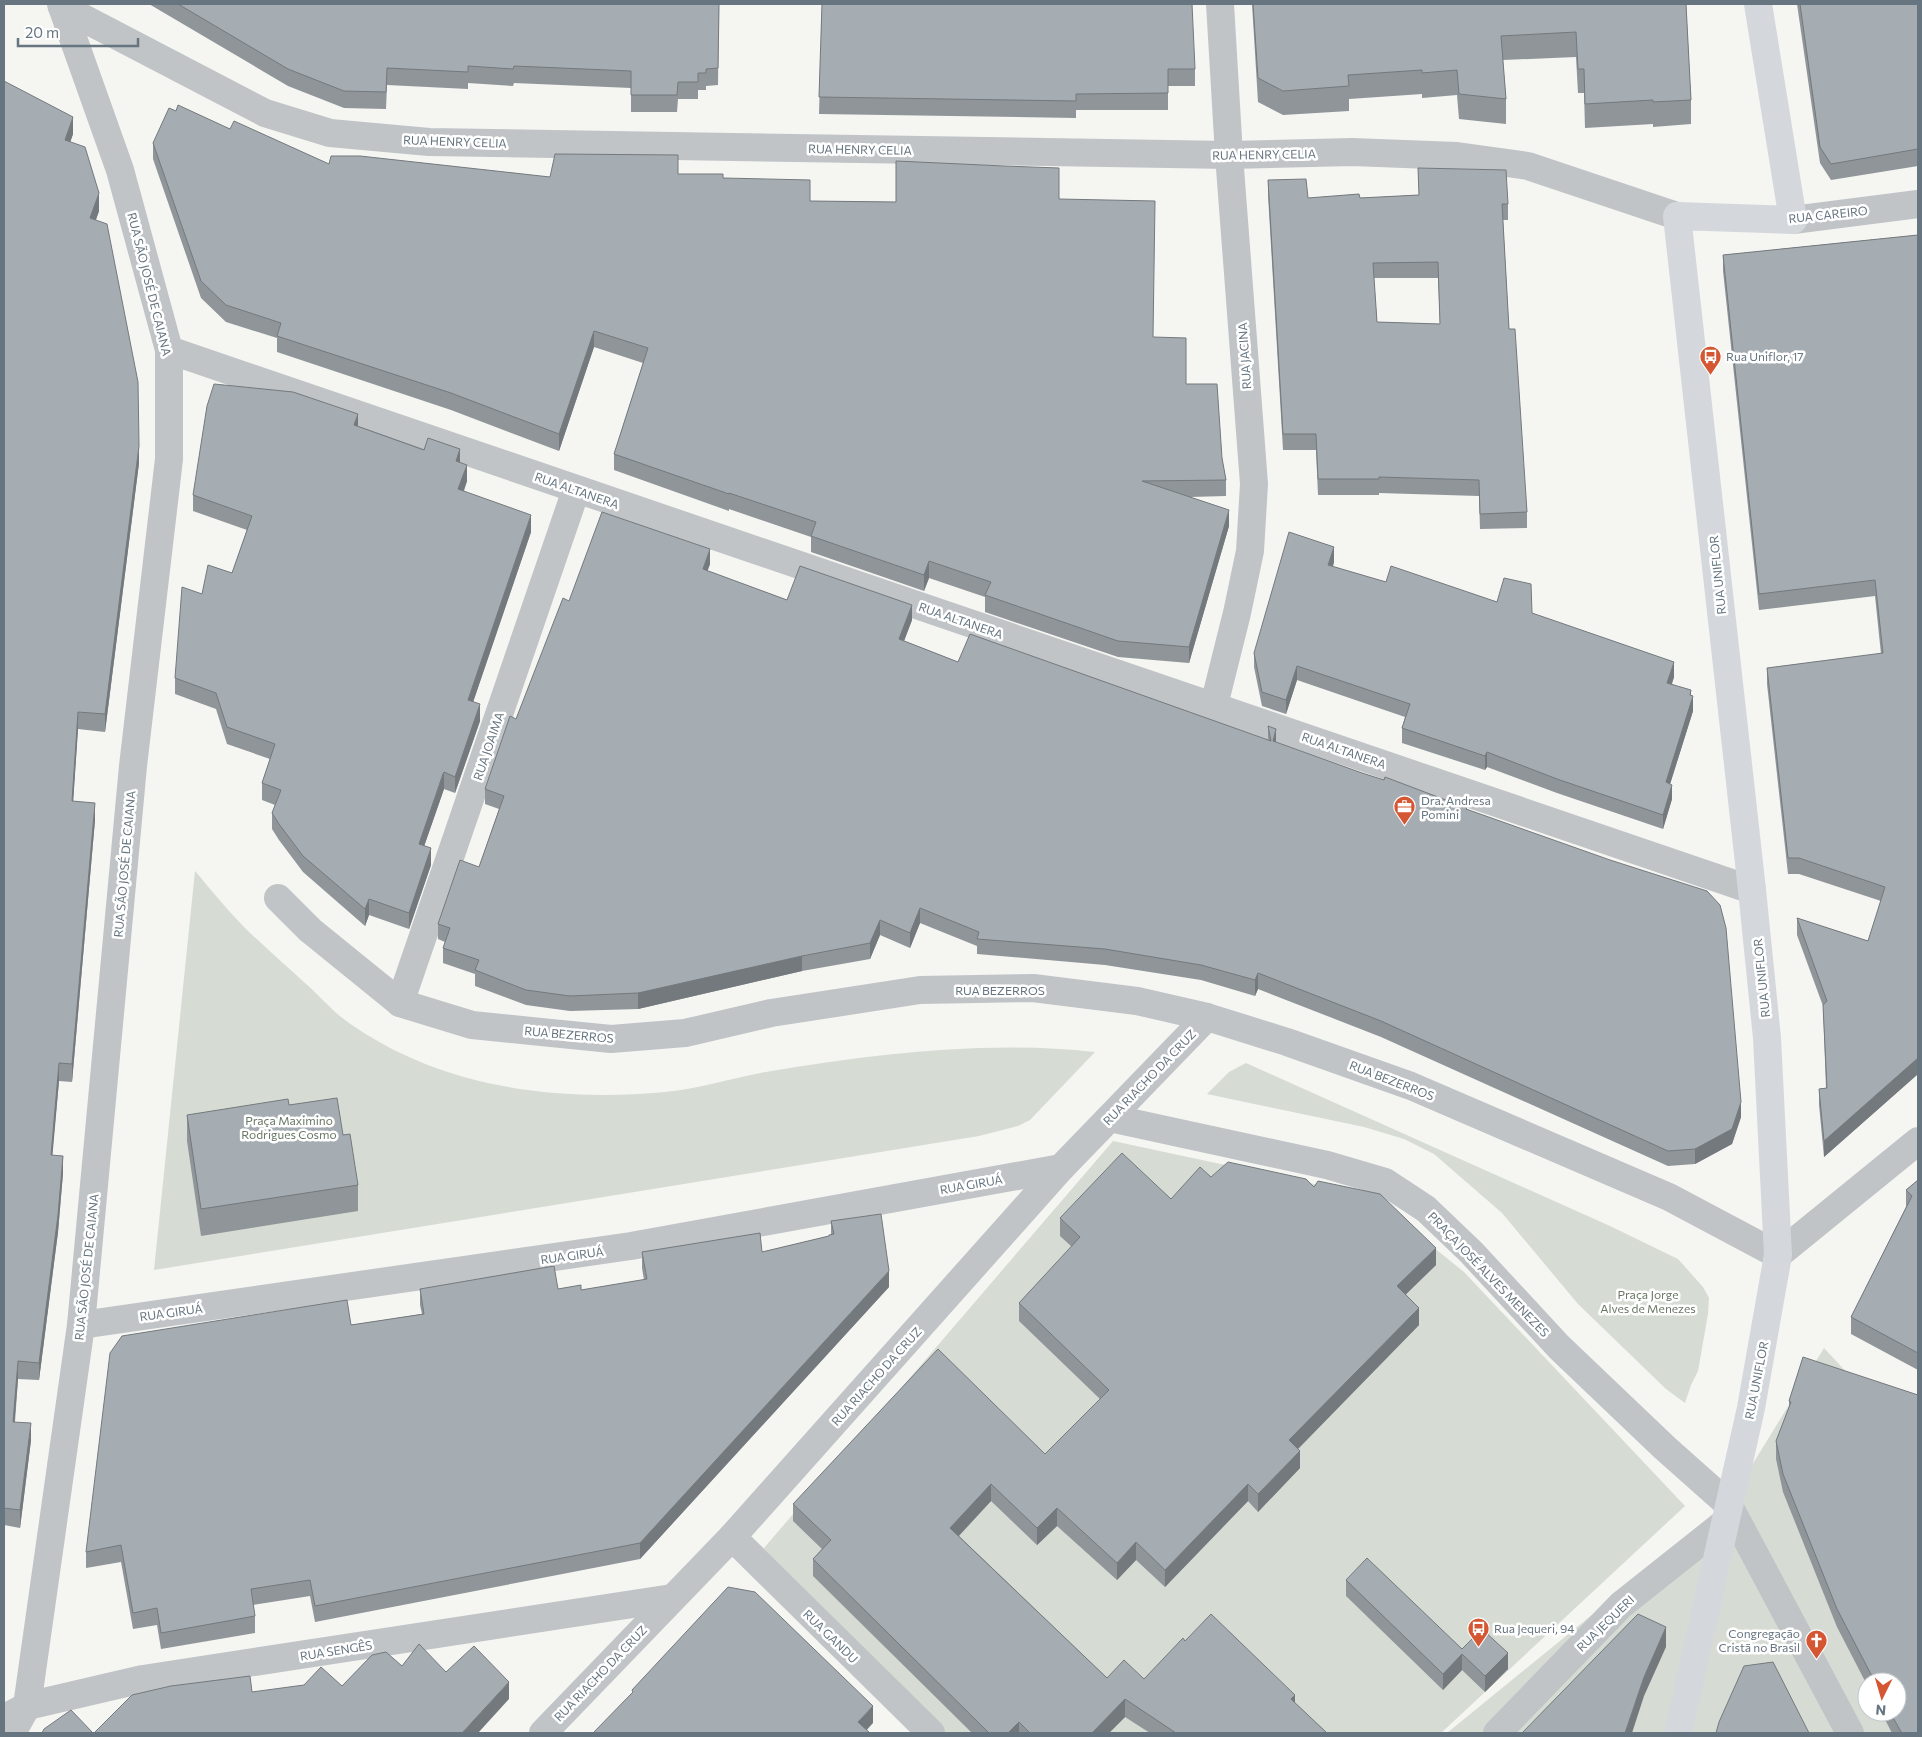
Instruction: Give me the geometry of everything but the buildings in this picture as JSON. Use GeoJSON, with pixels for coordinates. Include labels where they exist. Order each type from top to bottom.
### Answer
{"type":"FeatureCollection","features":[{"type":"Feature","properties":{"kind":"main road"},"geometry":{"type":"LineString","coordinates":[[1758,4],[1793,220]]}},
{"type":"Feature","properties":{"kind":"main road","name":"RUA CAREIRO"},"geometry":{"type":"LineString","coordinates":[[1677,216],[1793,220]]}},
{"type":"Feature","properties":{"kind":"main road","name":"RUA UNIFLOR"},"geometry":{"type":"LineString","coordinates":[[1677,216],[1767,1038],[1778,1255],[1751,1408],[1678,1733]]}},
{"type":"Feature","properties":{"kind":"street","name":"RUA JACINA"},"geometry":{"type":"LineString","coordinates":[[1214,705],[1237,613],[1250,550],[1254,484],[1229,155],[1220,4]]}},
{"type":"Feature","properties":{"kind":"street","name":"RUA HENRY CELIA"},"geometry":{"type":"LineString","coordinates":[[62,6],[265,113],[330,133],[429,142],[1229,155],[1352,152],[1457,156],[1528,166],[1677,216]]}},
{"type":"Feature","properties":{"kind":"street","name":"RUA SÃO JOSÉ DE CAIANA"},"geometry":{"type":"LineString","coordinates":[[12,1733],[81,1325],[133,766],[169,459],[169,350],[120,170],[62,6]]}},
{"type":"Feature","properties":{"kind":"street","name":"RUA CAREIRO"},"geometry":{"type":"LineString","coordinates":[[1793,220],[1918,204]]}},
{"type":"Feature","properties":{"kind":"street","name":"RUA ALTANERA"},"geometry":{"type":"LineString","coordinates":[[169,350],[1752,890]]}},
{"type":"Feature","properties":{"kind":"street","name":"RUA JOAIMA"},"geometry":{"type":"LineString","coordinates":[[400,1003],[576,490]]}},
{"type":"Feature","properties":{"kind":"street","name":"RUA BEZERROS"},"geometry":{"type":"LineString","coordinates":[[278,898],[310,930],[400,1003],[472,1026],[611,1039],[685,1034],[771,1013],[920,990],[1033,988],[1137,1001],[1207,1017],[1287,1042],[1411,1086],[1669,1197],[1778,1255]]}},
{"type":"Feature","properties":{"kind":"street","name":"RUA RIACHO DA CRUZ"},"geometry":{"type":"LineString","coordinates":[[543,1733],[732,1537],[1061,1168],[1207,1017]]}},
{"type":"Feature","properties":{"kind":"street","name":"PRAÇA JOSÉ ALVES MENEZES"},"geometry":{"type":"LineString","coordinates":[[1110,1118],[1327,1165],[1385,1182],[1426,1209],[1470,1252],[1559,1347],[1665,1448],[1726,1514]]}},
{"type":"Feature","properties":{"kind":"street"},"geometry":{"type":"LineString","coordinates":[[1778,1255],[1918,1140]]}},
{"type":"Feature","properties":{"kind":"street","name":"RUA GIRUÁ"},"geometry":{"type":"LineString","coordinates":[[81,1325],[631,1246],[1061,1168]]}},
{"type":"Feature","properties":{"kind":"street"},"geometry":{"type":"LineString","coordinates":[[1726,1514],[1850,1733]]}},
{"type":"Feature","properties":{"kind":"street","name":"RUA JEQUERI"},"geometry":{"type":"LineString","coordinates":[[1497,1733],[1621,1605],[1726,1514]]}},
{"type":"Feature","properties":{"kind":"street","name":"RUA GANDU"},"geometry":{"type":"LineString","coordinates":[[732,1537],[931,1733]]}},
{"type":"Feature","properties":{"kind":"street","name":"RUA SENGÊS"},"geometry":{"type":"LineString","coordinates":[[15,1712],[143,1679],[672,1598]]}},
{"type":"Feature","properties":{"kind":"green space","name":"Praça Maximino Rodrigues Cosmo"},"geometry":{"type":"Polygon","coordinates":[[[195,871],[247,930],[349,1023],[385,1045],[422,1063],[461,1076],[501,1086],[541,1092],[582,1095],[624,1095],[678,1091],[807,1065],[930,1051],[1012,1048],[1095,1052],[1030,1120],[1018,1126],[979,1136],[154,1270],[195,871]]]}},
{"type":"Feature","properties":{"kind":"green space","name":"Praça Jorge Alves de Menezes"},"geometry":{"type":"Polygon","coordinates":[[[1246,1063],[1610,1226],[1678,1259],[1703,1287],[1709,1298],[1698,1371],[1685,1403],[1666,1389],[1578,1304],[1502,1213],[1434,1154],[1404,1139],[1364,1127],[1207,1094],[1229,1072],[1246,1063]]]}},
{"type":"Feature","properties":{"kind":"green space"},"geometry":{"type":"Polygon","coordinates":[[[1113,1141],[1370,1196],[1464,1272],[1685,1506],[1441,1733],[940,1733],[752,1562],[1113,1141]]]}},
{"type":"Feature","properties":{"kind":"green space"},"geometry":{"type":"Polygon","coordinates":[[[1824,1348],[1918,1449],[1918,1733],[1447,1733],[1728,1504],[1824,1348]]]}},
{"type":"Feature","properties":{"kind":"place","name":"Rua Uniflor, 17"},"geometry":{"type":"Point","coordinates":[1710,375]}},
{"type":"Feature","properties":{"kind":"place","name":"Dra. Andresa Pomini"},"geometry":{"type":"Point","coordinates":[1405,826]}},
{"type":"Feature","properties":{"kind":"place","name":"Rua Jequeri, 94"},"geometry":{"type":"Point","coordinates":[1478,1647]}},
{"type":"Feature","properties":{"kind":"place","name":"Congregação Cristã no Brasil"},"geometry":{"type":"Point","coordinates":[1816,1659]}}]}
